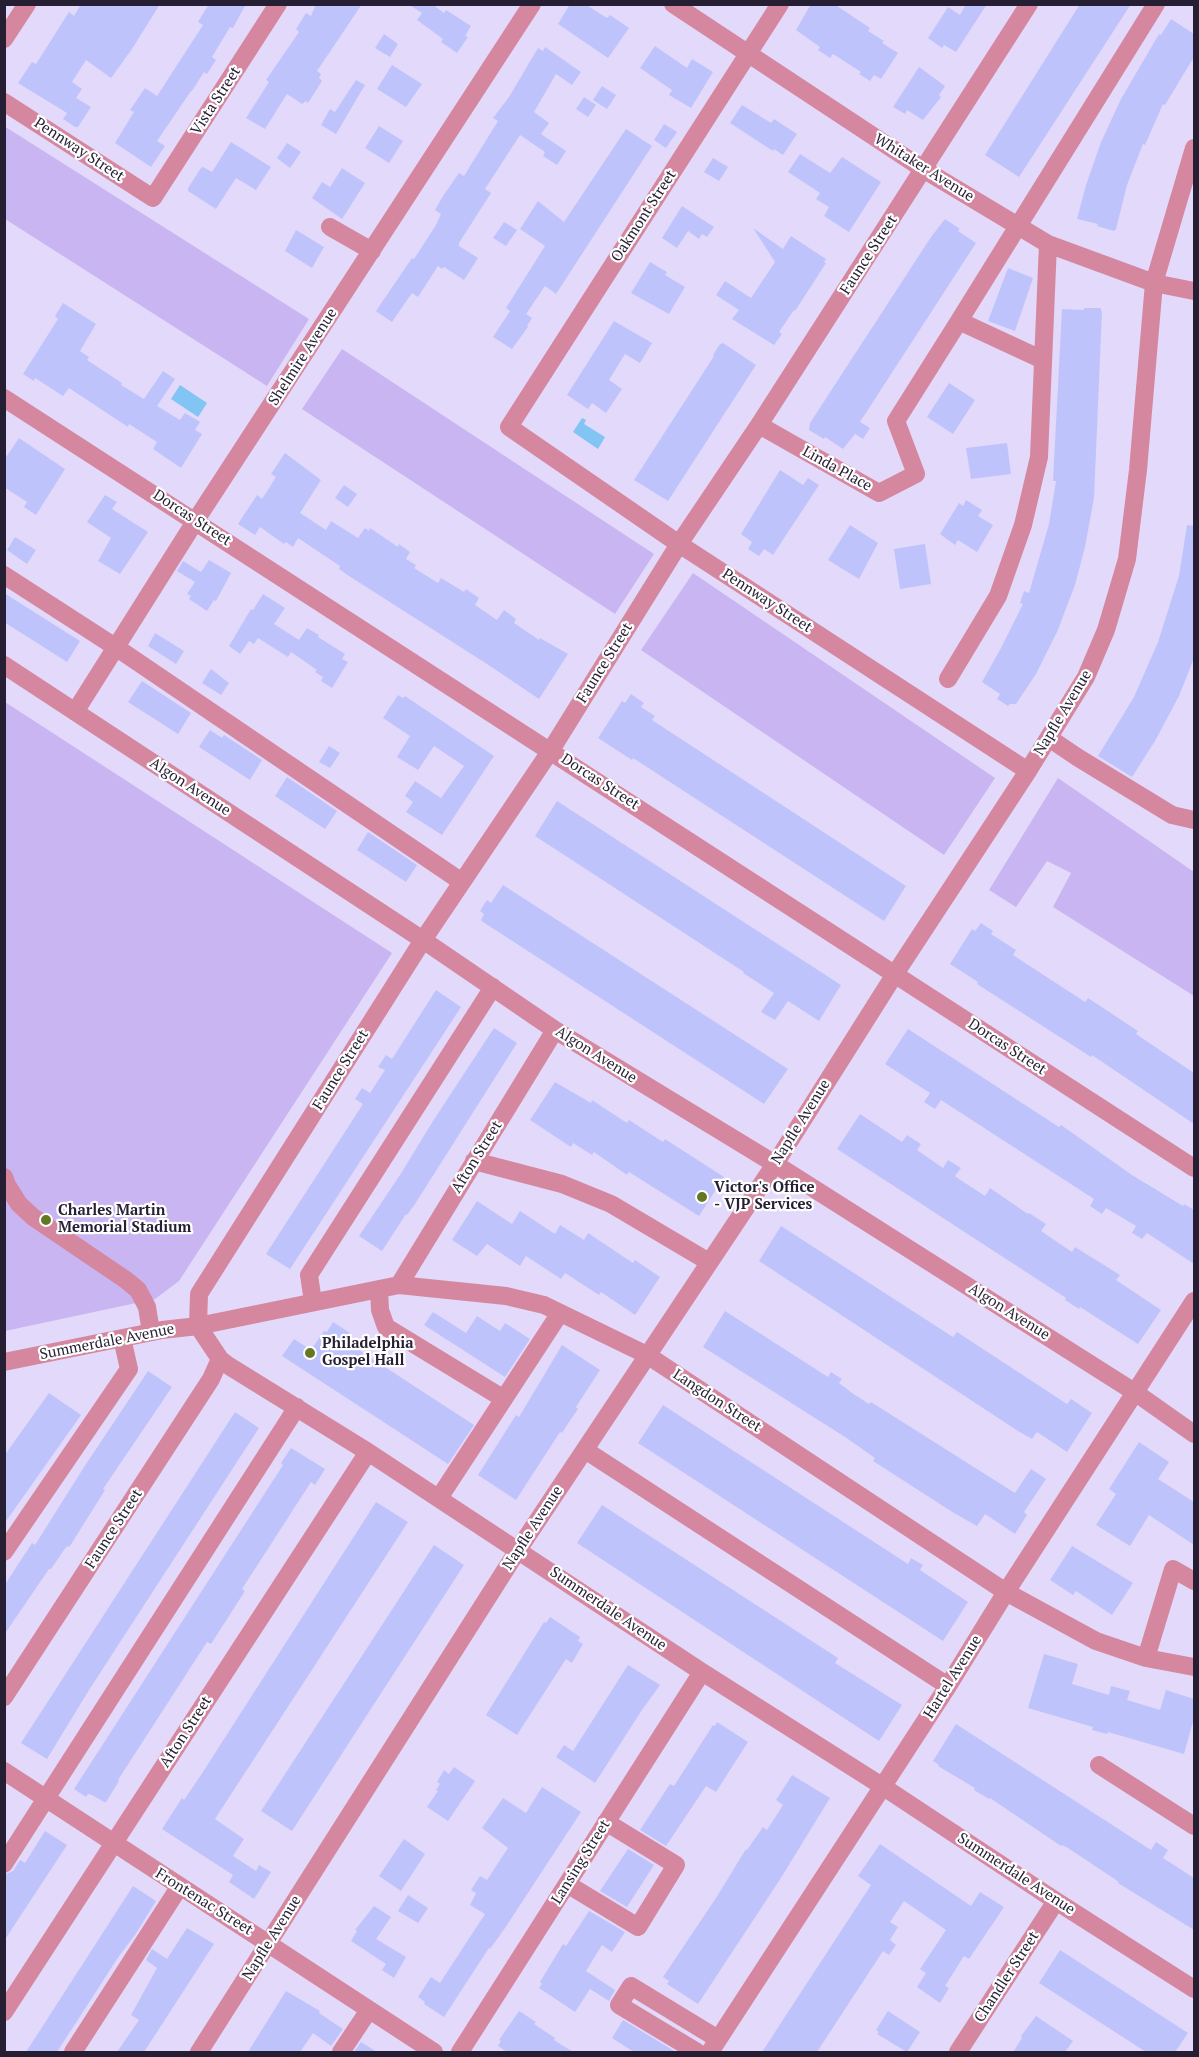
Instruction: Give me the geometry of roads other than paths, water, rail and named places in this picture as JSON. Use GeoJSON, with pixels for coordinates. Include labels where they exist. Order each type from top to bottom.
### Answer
{"type":"FeatureCollection","features":[{"type":"Feature","properties":{"kind":"street"},"geometry":{"type":"LineString","coordinates":[[4,39],[27,4]]}},
{"type":"Feature","properties":{"kind":"street","name":"Vista Street"},"geometry":{"type":"LineString","coordinates":[[153,198],[278,4]]}},
{"type":"Feature","properties":{"kind":"street","name":"Shelmire Avenue"},"geometry":{"type":"LineString","coordinates":[[75,712],[196,520],[532,4]]}},
{"type":"Feature","properties":{"kind":"street","name":"Whitaker Avenue"},"geometry":{"type":"LineString","coordinates":[[673,4],[923,169],[1048,244],[1154,284],[1194,291]]}},
{"type":"Feature","properties":{"kind":"street","name":"Oakmont Street"},"geometry":{"type":"LineString","coordinates":[[509,427],[780,4]]}},
{"type":"Feature","properties":{"kind":"street","name":"Faunce Street"},"geometry":{"type":"LineString","coordinates":[[198,1326],[199,1294],[423,940],[551,750],[679,544],[759,425],[1029,4]]}},
{"type":"Feature","properties":{"kind":"street"},"geometry":{"type":"LineString","coordinates":[[1043,360],[959,321],[1156,4]]}},
{"type":"Feature","properties":{"kind":"street","name":"Pennway Street"},"geometry":{"type":"LineString","coordinates":[[4,102],[153,198]]}},
{"type":"Feature","properties":{"kind":"street","name":"Napfle Avenue"},"geometry":{"type":"LineString","coordinates":[[199,2052],[518,1550],[775,1164],[1086,677],[1106,630],[1127,560],[1138,470],[1154,284],[1194,153]]}},
{"type":"Feature","properties":{"kind":"street"},"geometry":{"type":"LineString","coordinates":[[330,226],[372,251]]}},
{"type":"Feature","properties":{"kind":"street"},"geometry":{"type":"LineString","coordinates":[[948,679],[998,596],[1023,525],[1038,457],[1048,244]]}},
{"type":"Feature","properties":{"kind":"street","name":"Linda Place"},"geometry":{"type":"LineString","coordinates":[[759,425],[879,493],[916,474],[896,421],[959,321]]}},
{"type":"Feature","properties":{"kind":"street","name":"Dorcas Street"},"geometry":{"type":"LineString","coordinates":[[4,398],[196,520],[1194,1168]]}},
{"type":"Feature","properties":{"kind":"street","name":"Pennway Street"},"geometry":{"type":"LineString","coordinates":[[509,427],[679,544],[1028,771]]}},
{"type":"Feature","properties":{"kind":"street"},"geometry":{"type":"LineString","coordinates":[[4,575],[117,648],[462,882]]}},
{"type":"Feature","properties":{"kind":"street","name":"Algon Avenue"},"geometry":{"type":"LineString","coordinates":[[4,665],[423,940],[555,1030],[775,1164],[1136,1393],[1194,1434]]}},
{"type":"Feature","properties":{"kind":"street"},"geometry":{"type":"LineString","coordinates":[[1049,738],[1172,815],[1194,820]]}},
{"type":"Feature","properties":{"kind":"street"},"geometry":{"type":"LineString","coordinates":[[313,1302],[309,1275],[493,987]]}},
{"type":"Feature","properties":{"kind":"street","name":"Afton Street"},"geometry":{"type":"LineString","coordinates":[[399,1285],[555,1030]]}},
{"type":"Feature","properties":{"kind":"street"},"geometry":{"type":"LineString","coordinates":[[474,1161],[562,1184],[611,1204],[710,1262]]}},
{"type":"Feature","properties":{"kind":"street"},"geometry":{"type":"LineString","coordinates":[[4,1177],[19,1204],[33,1217],[138,1290],[147,1306],[150,1332]]}},
{"type":"Feature","properties":{"kind":"street","name":"Langdon Street"},"geometry":{"type":"LineString","coordinates":[[198,1326],[399,1285],[506,1296],[544,1305],[647,1355],[1006,1592],[1096,1641],[1146,1658],[1194,1667]]}},
{"type":"Feature","properties":{"kind":"street"},"geometry":{"type":"LineString","coordinates":[[379,1289],[380,1310],[386,1327],[504,1399]]}},
{"type":"Feature","properties":{"kind":"street","name":"Hartel Avenue"},"geometry":{"type":"LineString","coordinates":[[714,2046],[1194,1301]]}},
{"type":"Feature","properties":{"kind":"street"},"geometry":{"type":"LineString","coordinates":[[439,1498],[560,1313]]}},
{"type":"Feature","properties":{"kind":"street","name":"Summerdale Avenue"},"geometry":{"type":"LineString","coordinates":[[4,1362],[150,1332],[198,1326],[220,1359],[368,1452],[1194,1989]]}},
{"type":"Feature","properties":{"kind":"street"},"geometry":{"type":"LineString","coordinates":[[4,1552],[129,1368],[122,1338]]}},
{"type":"Feature","properties":{"kind":"street","name":"Faunce Street"},"geometry":{"type":"LineString","coordinates":[[4,1697],[211,1378],[220,1359]]}},
{"type":"Feature","properties":{"kind":"street"},"geometry":{"type":"LineString","coordinates":[[4,1864],[297,1407]]}},
{"type":"Feature","properties":{"kind":"street"},"geometry":{"type":"LineString","coordinates":[[585,1450],[948,1686]]}},
{"type":"Feature","properties":{"kind":"street","name":"Afton Street"},"geometry":{"type":"LineString","coordinates":[[4,2012],[368,1452]]}},
{"type":"Feature","properties":{"kind":"street"},"geometry":{"type":"LineString","coordinates":[[1146,1658],[1173,1569],[1194,1581]]}},
{"type":"Feature","properties":{"kind":"street","name":"Lansing Street"},"geometry":{"type":"LineString","coordinates":[[459,2052],[702,1671]]}},
{"type":"Feature","properties":{"kind":"street"},"geometry":{"type":"LineString","coordinates":[[1099,1765],[1194,1826]]}},
{"type":"Feature","properties":{"kind":"street","name":"Frontenac Street"},"geometry":{"type":"LineString","coordinates":[[7,1779],[46,1799],[269,1942],[434,2052]]}},
{"type":"Feature","properties":{"kind":"street"},"geometry":{"type":"LineString","coordinates":[[567,1884],[638,1927],[676,1864],[606,1822]]}},
{"type":"Feature","properties":{"kind":"street"},"geometry":{"type":"LineString","coordinates":[[74,2052],[180,1886]]}},
{"type":"Feature","properties":{"kind":"street","name":"Chandler Street"},"geometry":{"type":"LineString","coordinates":[[958,2052],[1056,1901]]}},
{"type":"Feature","properties":{"kind":"street"},"geometry":{"type":"LineString","coordinates":[[697,2052],[619,2006],[631,1986],[714,2046]]}},
{"type":"Feature","properties":{"kind":"street"},"geometry":{"type":"LineString","coordinates":[[341,2052],[369,2010]]}},
{"type":"Feature","properties":{"kind":"water"},"geometry":{"type":"Polygon","coordinates":[[[180,385],[207,403],[198,417],[171,399],[180,385]]]}},
{"type":"Feature","properties":{"kind":"water"},"geometry":{"type":"Polygon","coordinates":[[[582,418],[586,420],[584,424],[605,437],[598,449],[573,432],[582,418]]]}},
{"type":"Feature","properties":{"kind":"place","name":"Victor's Office - VJP Services"},"geometry":{"type":"Point","coordinates":[702,1197]}},
{"type":"Feature","properties":{"kind":"place","name":"Charles Martin Memorial Stadium"},"geometry":{"type":"Point","coordinates":[46,1220]}},
{"type":"Feature","properties":{"kind":"place","name":"Philadelphia Gospel Hall"},"geometry":{"type":"Point","coordinates":[310,1353]}}]}
